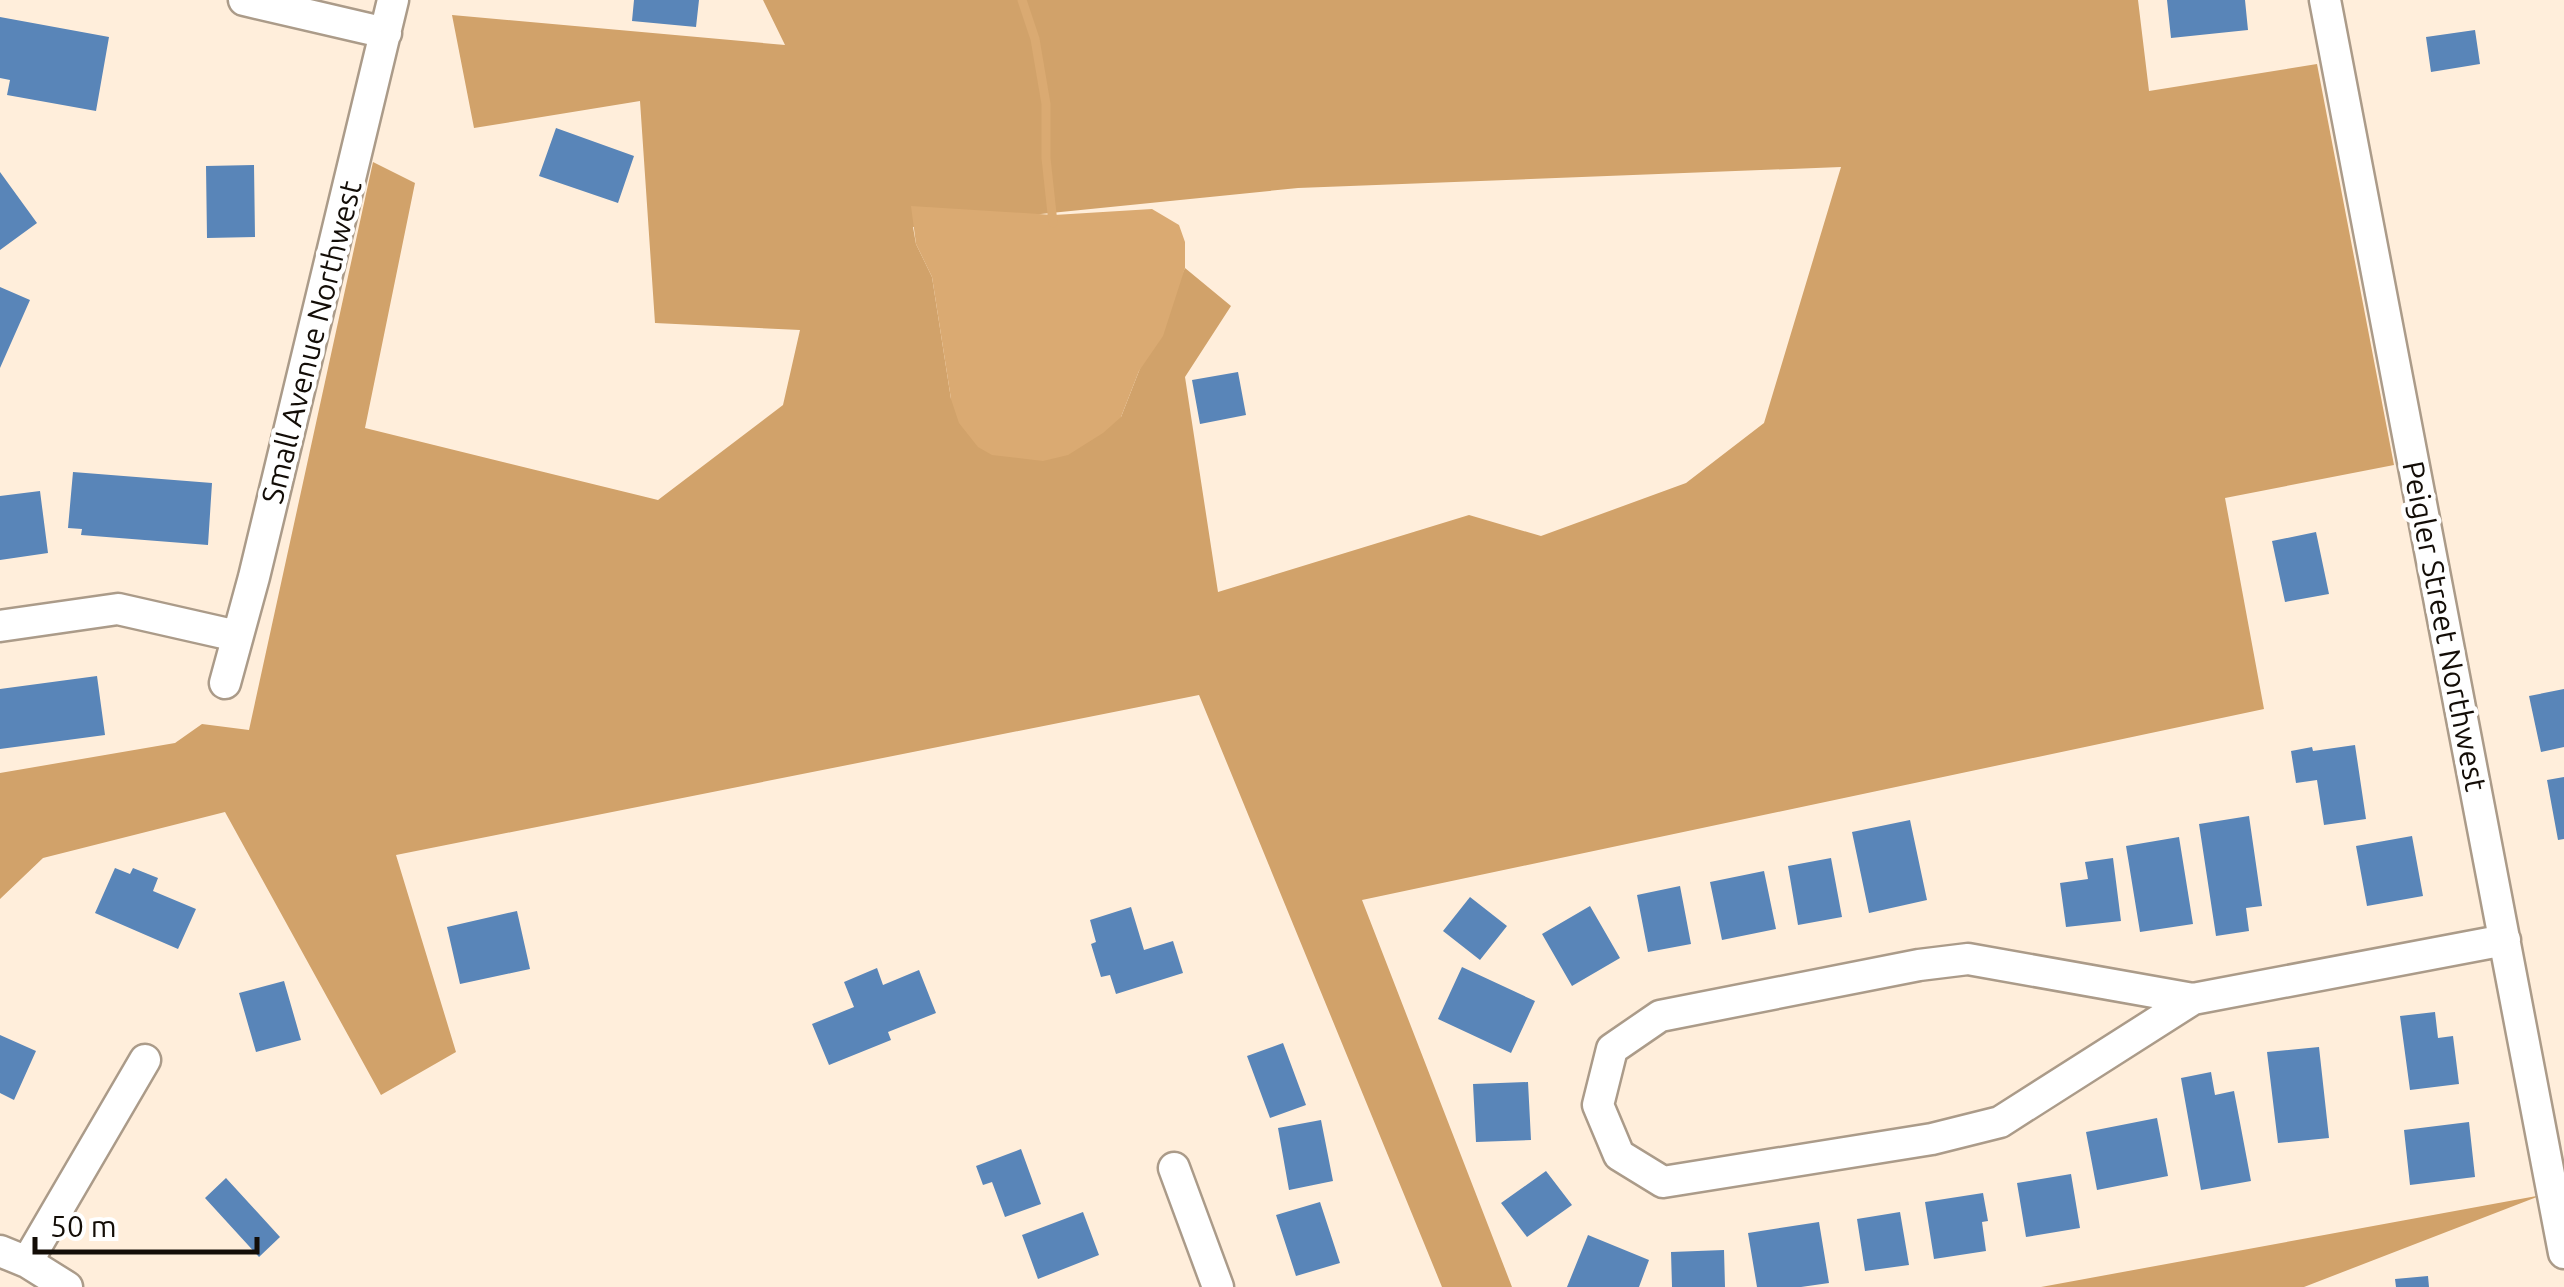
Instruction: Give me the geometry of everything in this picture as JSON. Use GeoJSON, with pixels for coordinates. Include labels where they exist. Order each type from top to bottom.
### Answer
{"type":"FeatureCollection","features":[{"type":"Feature","properties":{"kind":"street"},"geometry":{"type":"LineString","coordinates":[[244,0],[386,33]]}},
{"type":"Feature","properties":{"kind":"street","name":"Small Avenue Northwest"},"geometry":{"type":"LineString","coordinates":[[225,684],[394,0]]}},
{"type":"Feature","properties":{"kind":"street","name":"Peigler Street Northwest"},"geometry":{"type":"LineString","coordinates":[[2325,0],[2564,1253]]}},
{"type":"Feature","properties":{"kind":"street"},"geometry":{"type":"LineString","coordinates":[[0,626],[118,609],[237,636]]}},
{"type":"Feature","properties":{"kind":"street"},"geometry":{"type":"LineString","coordinates":[[2193,999],[2000,1122],[1932,1138],[1663,1182],[1619,1155],[1598,1105],[1612,1048],[1660,1016],[1919,965],[1968,960],[2193,999],[2505,940]]}},
{"type":"Feature","properties":{"kind":"street"},"geometry":{"type":"LineString","coordinates":[[67,1287],[13,1256],[146,1060]]}},
{"type":"Feature","properties":{"kind":"street"},"geometry":{"type":"LineString","coordinates":[[1174,1168],[1218,1287]]}},
{"type":"Feature","properties":{"kind":"shaded area"},"geometry":{"type":"Polygon","coordinates":[[[763,0],[2138,0],[2149,91],[2317,64],[2394,465],[2225,498],[2264,709],[1362,900],[1512,1287],[1442,1287],[1199,695],[396,855],[456,1052],[381,1095],[225,812],[43,858],[0,899],[0,773],[175,743],[202,724],[249,730],[373,162],[415,183],[365,428],[658,500],[783,405],[800,330],[655,323],[640,101],[474,128],[452,15],[785,45],[763,0]],[[1841,167],[1298,188],[913,227],[916,244],[932,277],[951,399],[1121,417],[1185,268],[1231,306],[1185,377],[1218,592],[1469,515],[1541,536],[1686,483],[1764,423],[1841,167]]]}},
{"type":"Feature","properties":{"kind":"shaded area"},"geometry":{"type":"Polygon","coordinates":[[[911,206],[1054,215],[1152,209],[1179,225],[1185,242],[1185,268],[1163,336],[1139,371],[1121,417],[1068,455],[1043,461],[992,455],[978,447],[959,423],[951,399],[932,277],[916,244],[911,206]]]}},
{"type":"Feature","properties":{"kind":"shaded area"},"geometry":{"type":"Polygon","coordinates":[[[2542,1195],[2304,1287],[2041,1287],[2542,1195]]]}},
{"type":"Feature","properties":{"kind":"building"},"geometry":{"type":"Polygon","coordinates":[[[634,0],[699,0],[696,27],[632,21],[634,0]]]}},
{"type":"Feature","properties":{"kind":"building"},"geometry":{"type":"Polygon","coordinates":[[[2167,0],[2245,0],[2248,30],[2171,38],[2167,0]]]}},
{"type":"Feature","properties":{"kind":"building"},"geometry":{"type":"Polygon","coordinates":[[[0,17],[109,37],[96,111],[7,95],[10,80],[0,78],[0,17]]]}},
{"type":"Feature","properties":{"kind":"building"},"geometry":{"type":"Polygon","coordinates":[[[2475,30],[2480,64],[2431,72],[2426,37],[2475,30]]]}},
{"type":"Feature","properties":{"kind":"building"},"geometry":{"type":"Polygon","coordinates":[[[556,128],[634,156],[618,203],[539,176],[556,128]]]}},
{"type":"Feature","properties":{"kind":"building"},"geometry":{"type":"Polygon","coordinates":[[[254,165],[255,237],[207,238],[206,166],[254,165]]]}},
{"type":"Feature","properties":{"kind":"building"},"geometry":{"type":"Polygon","coordinates":[[[0,172],[37,223],[0,250],[0,172]]]}},
{"type":"Feature","properties":{"kind":"building"},"geometry":{"type":"Polygon","coordinates":[[[0,287],[30,300],[0,368],[0,287]]]}},
{"type":"Feature","properties":{"kind":"building"},"geometry":{"type":"Polygon","coordinates":[[[1238,372],[1246,415],[1200,424],[1192,380],[1238,372]]]}},
{"type":"Feature","properties":{"kind":"building"},"geometry":{"type":"Polygon","coordinates":[[[73,472],[212,483],[208,545],[81,535],[82,529],[68,528],[73,472]]]}},
{"type":"Feature","properties":{"kind":"building"},"geometry":{"type":"Polygon","coordinates":[[[40,491],[48,553],[0,560],[0,496],[40,491]]]}},
{"type":"Feature","properties":{"kind":"building"},"geometry":{"type":"Polygon","coordinates":[[[2316,532],[2329,594],[2285,602],[2272,541],[2316,532]]]}},
{"type":"Feature","properties":{"kind":"building"},"geometry":{"type":"Polygon","coordinates":[[[97,676],[105,735],[0,749],[0,689],[97,676]]]}},
{"type":"Feature","properties":{"kind":"building"},"geometry":{"type":"Polygon","coordinates":[[[2564,689],[2564,747],[2541,752],[2529,696],[2564,689]]]}},
{"type":"Feature","properties":{"kind":"building"},"geometry":{"type":"Polygon","coordinates":[[[2355,745],[2366,819],[2324,825],[2317,780],[2296,783],[2291,751],[2355,745]]]}},
{"type":"Feature","properties":{"kind":"building"},"geometry":{"type":"Polygon","coordinates":[[[2564,777],[2564,839],[2558,840],[2547,780],[2564,777]]]}},
{"type":"Feature","properties":{"kind":"building"},"geometry":{"type":"Polygon","coordinates":[[[2249,816],[2262,906],[2246,908],[2249,931],[2216,936],[2199,824],[2249,816]]]}},
{"type":"Feature","properties":{"kind":"building"},"geometry":{"type":"Polygon","coordinates":[[[1910,820],[1927,900],[1869,913],[1852,832],[1910,820]]]}},
{"type":"Feature","properties":{"kind":"building"},"geometry":{"type":"Polygon","coordinates":[[[2412,836],[2423,896],[2367,906],[2356,846],[2412,836]]]}},
{"type":"Feature","properties":{"kind":"building"},"geometry":{"type":"Polygon","coordinates":[[[2179,837],[2193,924],[2140,932],[2126,846],[2179,837]]]}},
{"type":"Feature","properties":{"kind":"building"},"geometry":{"type":"Polygon","coordinates":[[[1831,858],[1842,917],[1798,925],[1788,866],[1831,858]]]}},
{"type":"Feature","properties":{"kind":"building"},"geometry":{"type":"Polygon","coordinates":[[[2113,858],[2121,921],[2066,927],[2060,883],[2088,879],[2085,862],[2113,858]]]}},
{"type":"Feature","properties":{"kind":"building"},"geometry":{"type":"Polygon","coordinates":[[[115,868],[130,874],[133,868],[158,878],[153,891],[196,909],[178,949],[95,913],[115,868]]]}},
{"type":"Feature","properties":{"kind":"building"},"geometry":{"type":"Polygon","coordinates":[[[1764,871],[1776,929],[1722,940],[1710,882],[1764,871]]]}},
{"type":"Feature","properties":{"kind":"building"},"geometry":{"type":"Polygon","coordinates":[[[1680,886],[1691,944],[1648,952],[1637,895],[1680,886]]]}},
{"type":"Feature","properties":{"kind":"building"},"geometry":{"type":"Polygon","coordinates":[[[1470,897],[1507,926],[1480,960],[1443,931],[1470,897]]]}},
{"type":"Feature","properties":{"kind":"building"},"geometry":{"type":"Polygon","coordinates":[[[1590,906],[1620,958],[1572,986],[1542,934],[1590,906]]]}},
{"type":"Feature","properties":{"kind":"building"},"geometry":{"type":"Polygon","coordinates":[[[1131,907],[1144,950],[1173,941],[1183,973],[1116,994],[1110,975],[1101,977],[1091,944],[1096,942],[1090,920],[1131,907]]]}},
{"type":"Feature","properties":{"kind":"building"},"geometry":{"type":"Polygon","coordinates":[[[517,911],[530,969],[460,984],[447,927],[517,911]]]}},
{"type":"Feature","properties":{"kind":"building"},"geometry":{"type":"Polygon","coordinates":[[[1462,967],[1535,1001],[1511,1053],[1438,1019],[1462,967]]]}},
{"type":"Feature","properties":{"kind":"building"},"geometry":{"type":"Polygon","coordinates":[[[877,968],[883,985],[919,970],[936,1013],[888,1032],[891,1040],[829,1065],[812,1024],[854,1007],[844,982],[877,968]]]}},
{"type":"Feature","properties":{"kind":"building"},"geometry":{"type":"Polygon","coordinates":[[[284,981],[301,1040],[256,1052],[239,993],[284,981]]]}},
{"type":"Feature","properties":{"kind":"building"},"geometry":{"type":"Polygon","coordinates":[[[2435,1012],[2438,1038],[2453,1036],[2459,1084],[2410,1090],[2400,1016],[2435,1012]]]}},
{"type":"Feature","properties":{"kind":"building"},"geometry":{"type":"Polygon","coordinates":[[[0,1035],[36,1051],[14,1100],[0,1093],[0,1035]]]}},
{"type":"Feature","properties":{"kind":"building"},"geometry":{"type":"Polygon","coordinates":[[[1283,1043],[1306,1105],[1270,1118],[1247,1056],[1283,1043]]]}},
{"type":"Feature","properties":{"kind":"building"},"geometry":{"type":"Polygon","coordinates":[[[2319,1047],[2329,1138],[2278,1143],[2267,1052],[2319,1047]]]}},
{"type":"Feature","properties":{"kind":"building"},"geometry":{"type":"Polygon","coordinates":[[[2211,1072],[2215,1095],[2234,1091],[2251,1181],[2201,1190],[2181,1078],[2211,1072]]]}},
{"type":"Feature","properties":{"kind":"building"},"geometry":{"type":"Polygon","coordinates":[[[1528,1082],[1531,1140],[1476,1142],[1473,1084],[1528,1082]]]}},
{"type":"Feature","properties":{"kind":"building"},"geometry":{"type":"Polygon","coordinates":[[[2157,1118],[2168,1176],[2097,1190],[2086,1132],[2157,1118]]]}},
{"type":"Feature","properties":{"kind":"building"},"geometry":{"type":"Polygon","coordinates":[[[1321,1120],[1333,1181],[1289,1190],[1278,1128],[1321,1120]]]}},
{"type":"Feature","properties":{"kind":"building"},"geometry":{"type":"Polygon","coordinates":[[[2469,1122],[2475,1177],[2410,1185],[2404,1130],[2469,1122]]]}},
{"type":"Feature","properties":{"kind":"building"},"geometry":{"type":"Polygon","coordinates":[[[1021,1149],[1041,1204],[1005,1217],[992,1182],[983,1185],[976,1166],[1021,1149]]]}},
{"type":"Feature","properties":{"kind":"building"},"geometry":{"type":"Polygon","coordinates":[[[1546,1171],[1572,1205],[1527,1237],[1501,1203],[1546,1171]]]}},
{"type":"Feature","properties":{"kind":"building"},"geometry":{"type":"Polygon","coordinates":[[[2071,1174],[2080,1228],[2026,1237],[2017,1183],[2071,1174]]]}},
{"type":"Feature","properties":{"kind":"building"},"geometry":{"type":"Polygon","coordinates":[[[226,1178],[280,1237],[259,1257],[205,1198],[226,1178]]]}},
{"type":"Feature","properties":{"kind":"building"},"geometry":{"type":"Polygon","coordinates":[[[1983,1193],[1988,1221],[1982,1222],[1986,1251],[1934,1259],[1925,1202],[1983,1193]]]}},
{"type":"Feature","properties":{"kind":"building"},"geometry":{"type":"Polygon","coordinates":[[[1320,1202],[1340,1263],[1296,1276],[1276,1215],[1320,1202]]]}},
{"type":"Feature","properties":{"kind":"building"},"geometry":{"type":"Polygon","coordinates":[[[1083,1212],[1099,1255],[1038,1279],[1022,1235],[1083,1212]]]}},
{"type":"Feature","properties":{"kind":"building"},"geometry":{"type":"Polygon","coordinates":[[[1900,1212],[1909,1265],[1865,1271],[1857,1219],[1900,1212]]]}},
{"type":"Feature","properties":{"kind":"building"},"geometry":{"type":"Polygon","coordinates":[[[1819,1222],[1829,1283],[1757,1287],[1748,1233],[1819,1222]]]}},
{"type":"Feature","properties":{"kind":"building"},"geometry":{"type":"Polygon","coordinates":[[[1588,1235],[1649,1260],[1639,1287],[1567,1287],[1588,1235]]]}},
{"type":"Feature","properties":{"kind":"building"},"geometry":{"type":"Polygon","coordinates":[[[1724,1250],[1725,1287],[1672,1287],[1671,1252],[1724,1250]]]}},
{"type":"Feature","properties":{"kind":"building"},"geometry":{"type":"Polygon","coordinates":[[[2428,1276],[2429,1287],[2396,1287],[2395,1279],[2428,1276]]]}},
{"type":"Feature","properties":{"kind":"waterway"},"geometry":{"type":"LineString","coordinates":[[1022,0],[1035,39],[1046,104],[1046,158],[1053,223]]}}]}
